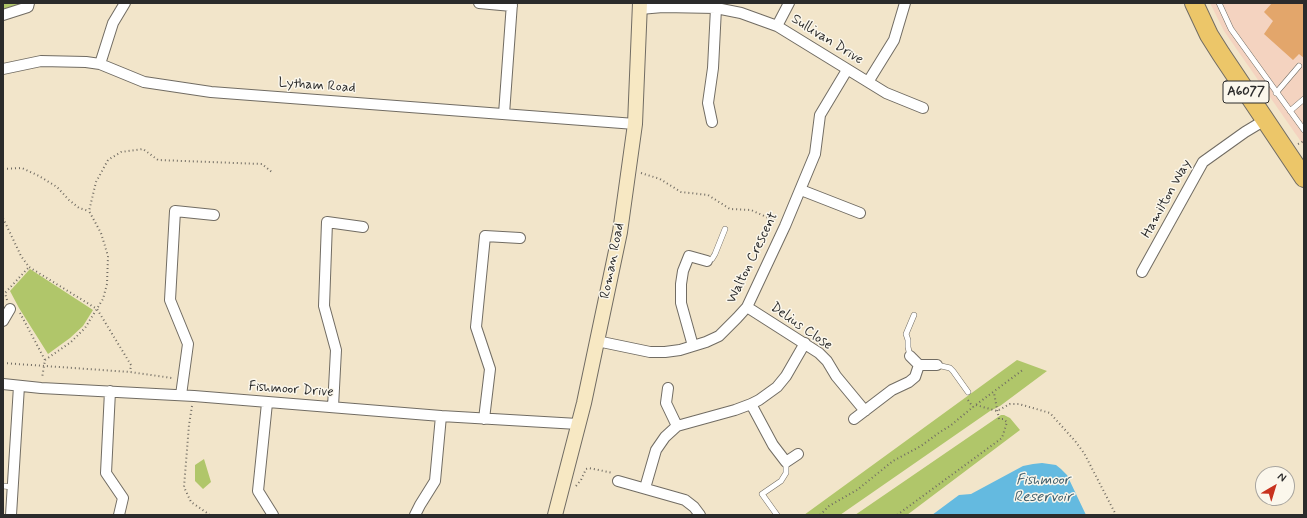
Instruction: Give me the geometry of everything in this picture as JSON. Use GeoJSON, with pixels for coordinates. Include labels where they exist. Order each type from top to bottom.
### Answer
{"type":"FeatureCollection","features":[{"type":"Feature","properties":{"kind":"highway","name":"A6077"},"geometry":{"type":"LineString","coordinates":[[1194,3],[1209,35],[1304,178]]}},
{"type":"Feature","properties":{"kind":"street"},"geometry":{"type":"LineString","coordinates":[[3,15],[28,7],[29,3]]}},
{"type":"Feature","properties":{"kind":"street"},"geometry":{"type":"LineString","coordinates":[[100,64],[113,23],[125,3]]}},
{"type":"Feature","properties":{"kind":"street"},"geometry":{"type":"LineString","coordinates":[[479,3],[512,4],[504,114]]}},
{"type":"Feature","properties":{"kind":"street"},"geometry":{"type":"LineString","coordinates":[[777,26],[789,3]]}},
{"type":"Feature","properties":{"kind":"street"},"geometry":{"type":"LineString","coordinates":[[868,82],[894,40],[905,3]]}},
{"type":"Feature","properties":{"kind":"street","name":"Sullivan Drive"},"geometry":{"type":"LineString","coordinates":[[640,6],[716,8],[742,13],[777,26],[886,93],[923,108]]}},
{"type":"Feature","properties":{"kind":"street","name":"Roman Road"},"geometry":{"type":"LineString","coordinates":[[555,515],[584,403],[620,232],[635,124],[640,6]]}},
{"type":"Feature","properties":{"kind":"street"},"geometry":{"type":"LineString","coordinates":[[712,122],[708,103],[713,68],[716,8]]}},
{"type":"Feature","properties":{"kind":"street","name":"Lytham Road"},"geometry":{"type":"LineString","coordinates":[[3,69],[41,61],[86,62],[100,64],[144,82],[211,92],[635,124]]}},
{"type":"Feature","properties":{"kind":"street","name":"Walton Crescent"},"geometry":{"type":"LineString","coordinates":[[597,341],[650,352],[665,352],[694,346],[718,336],[738,318],[747,307],[786,226],[816,154],[820,115],[847,70]]}},
{"type":"Feature","properties":{"kind":"street","name":"Hamilton Way"},"geometry":{"type":"LineString","coordinates":[[1142,272],[1203,162],[1245,132],[1265,120]]}},
{"type":"Feature","properties":{"kind":"street"},"geometry":{"type":"LineString","coordinates":[[801,190],[860,214]]}},
{"type":"Feature","properties":{"kind":"street"},"geometry":{"type":"LineString","coordinates":[[181,396],[188,344],[170,300],[175,212],[214,215]]}},
{"type":"Feature","properties":{"kind":"street"},"geometry":{"type":"LineString","coordinates":[[333,407],[336,350],[324,306],[327,222],[363,227]]}},
{"type":"Feature","properties":{"kind":"street"},"geometry":{"type":"LineString","coordinates":[[484,418],[490,369],[476,327],[485,236],[520,238]]}},
{"type":"Feature","properties":{"kind":"street"},"geometry":{"type":"LineString","coordinates":[[694,346],[681,303],[683,271],[689,256],[707,262]]}},
{"type":"Feature","properties":{"kind":"street","name":"Delius Close"},"geometry":{"type":"LineString","coordinates":[[747,307],[819,352],[827,361],[836,376],[865,411]]}},
{"type":"Feature","properties":{"kind":"street"},"geometry":{"type":"LineString","coordinates":[[3,321],[10,309]]}},
{"type":"Feature","properties":{"kind":"street"},"geometry":{"type":"LineString","coordinates":[[645,488],[653,458],[660,444],[677,426],[751,404],[777,387],[786,376],[805,343]]}},
{"type":"Feature","properties":{"kind":"street"},"geometry":{"type":"LineString","coordinates":[[910,356],[919,365],[937,365]]}},
{"type":"Feature","properties":{"kind":"street"},"geometry":{"type":"LineString","coordinates":[[854,419],[892,390],[909,382],[914,377],[919,365]]}},
{"type":"Feature","properties":{"kind":"street","name":"Fishmoor Drive"},"geometry":{"type":"LineString","coordinates":[[3,384],[41,388],[194,396],[441,416],[578,424]]}},
{"type":"Feature","properties":{"kind":"street"},"geometry":{"type":"LineString","coordinates":[[11,515],[8,487],[19,386]]}},
{"type":"Feature","properties":{"kind":"street"},"geometry":{"type":"LineString","coordinates":[[668,388],[666,403],[677,426]]}},
{"type":"Feature","properties":{"kind":"street"},"geometry":{"type":"LineString","coordinates":[[110,391],[106,473],[123,498],[119,515]]}},
{"type":"Feature","properties":{"kind":"street"},"geometry":{"type":"LineString","coordinates":[[268,403],[258,491],[272,515]]}},
{"type":"Feature","properties":{"kind":"street"},"geometry":{"type":"LineString","coordinates":[[751,404],[773,445],[786,462],[798,454]]}},
{"type":"Feature","properties":{"kind":"street"},"geometry":{"type":"LineString","coordinates":[[415,515],[435,481],[441,416]]}},
{"type":"Feature","properties":{"kind":"street"},"geometry":{"type":"LineString","coordinates":[[618,481],[685,500],[694,507],[700,515]]}},
{"type":"Feature","properties":{"kind":"lane"},"geometry":{"type":"LineString","coordinates":[[1218,3],[1231,29],[1304,130]]}},
{"type":"Feature","properties":{"kind":"lane"},"geometry":{"type":"LineString","coordinates":[[1276,93],[1299,66]]}},
{"type":"Feature","properties":{"kind":"lane"},"geometry":{"type":"LineString","coordinates":[[1290,111],[1304,99]]}},
{"type":"Feature","properties":{"kind":"lane"},"geometry":{"type":"LineString","coordinates":[[707,262],[712,259],[715,254],[725,229]]}},
{"type":"Feature","properties":{"kind":"lane"},"geometry":{"type":"LineString","coordinates":[[910,356],[906,334],[914,315]]}},
{"type":"Feature","properties":{"kind":"lane"},"geometry":{"type":"LineString","coordinates":[[937,365],[950,368],[968,392]]}},
{"type":"Feature","properties":{"kind":"lane"},"geometry":{"type":"LineString","coordinates":[[778,515],[762,494],[781,481],[786,473],[786,462]]}},
{"type":"Feature","properties":{"kind":"path"},"geometry":{"type":"LineString","coordinates":[[45,360],[71,342],[85,328],[103,299],[107,284],[108,256],[101,233],[89,211],[96,182],[108,160],[121,152],[143,149],[158,160],[262,164],[273,172]]}},
{"type":"Feature","properties":{"kind":"path"},"geometry":{"type":"LineString","coordinates":[[3,169],[22,168],[39,176],[57,188],[79,208],[89,211]]}},
{"type":"Feature","properties":{"kind":"path"},"geometry":{"type":"LineString","coordinates":[[628,169],[660,179],[680,192],[708,195],[730,209],[751,210],[786,226]]}},
{"type":"Feature","properties":{"kind":"path"},"geometry":{"type":"LineString","coordinates":[[3,218],[21,256],[29,267],[97,309],[131,365],[130,372]]}},
{"type":"Feature","properties":{"kind":"path"},"geometry":{"type":"LineString","coordinates":[[29,267],[5,293],[10,309],[19,311],[45,360],[41,388]]}},
{"type":"Feature","properties":{"kind":"path"},"geometry":{"type":"LineString","coordinates":[[3,363],[130,372],[184,380]]}},
{"type":"Feature","properties":{"kind":"path"},"geometry":{"type":"LineString","coordinates":[[820,515],[829,506],[857,490],[890,464],[921,446],[950,426],[1024,369]]}},
{"type":"Feature","properties":{"kind":"path"},"geometry":{"type":"LineString","coordinates":[[897,515],[1002,438],[1007,422],[1003,419],[999,419],[994,393]]}},
{"type":"Feature","properties":{"kind":"path"},"geometry":{"type":"LineString","coordinates":[[194,396],[189,425],[184,487],[191,502],[210,515]]}},
{"type":"Feature","properties":{"kind":"path"},"geometry":{"type":"LineString","coordinates":[[976,405],[997,411],[1010,404],[1019,404],[1050,413],[1084,453],[1116,515]]}},
{"type":"Feature","properties":{"kind":"path"},"geometry":{"type":"LineString","coordinates":[[559,501],[573,491],[581,480],[586,469],[589,468],[615,473],[618,481]]}},
{"type":"Feature","properties":{"kind":"shaded area"},"geometry":{"type":"Polygon","coordinates":[[[1210,3],[1304,3],[1304,146],[1224,31],[1210,3]]]}},
{"type":"Feature","properties":{"kind":"green space"},"geometry":{"type":"Polygon","coordinates":[[[3,3],[20,3],[17,6],[3,10],[3,3]]]}},
{"type":"Feature","properties":{"kind":"green space"},"geometry":{"type":"Polygon","coordinates":[[[30,269],[93,310],[83,326],[70,338],[48,354],[10,291],[30,269]]]}},
{"type":"Feature","properties":{"kind":"green space"},"geometry":{"type":"Polygon","coordinates":[[[1017,360],[1047,371],[1000,406],[990,411],[840,515],[804,515],[1017,360]]]}},
{"type":"Feature","properties":{"kind":"green space"},"geometry":{"type":"Polygon","coordinates":[[[1001,415],[1010,418],[1020,430],[907,515],[855,515],[1001,415]]]}},
{"type":"Feature","properties":{"kind":"green space"},"geometry":{"type":"Polygon","coordinates":[[[204,459],[211,482],[203,489],[195,481],[195,465],[204,459]]]}},
{"type":"Feature","properties":{"kind":"water","name":"Fishmoor Reservoir"},"geometry":{"type":"Polygon","coordinates":[[[1042,463],[1056,465],[1067,475],[1086,515],[932,515],[959,495],[971,494],[1023,466],[1042,463]]]}},
{"type":"Feature","properties":{"kind":"building"},"geometry":{"type":"Polygon","coordinates":[[[1272,3],[1304,3],[1304,58],[1299,54],[1293,60],[1264,34],[1273,21],[1264,12],[1272,3]]]}}]}
